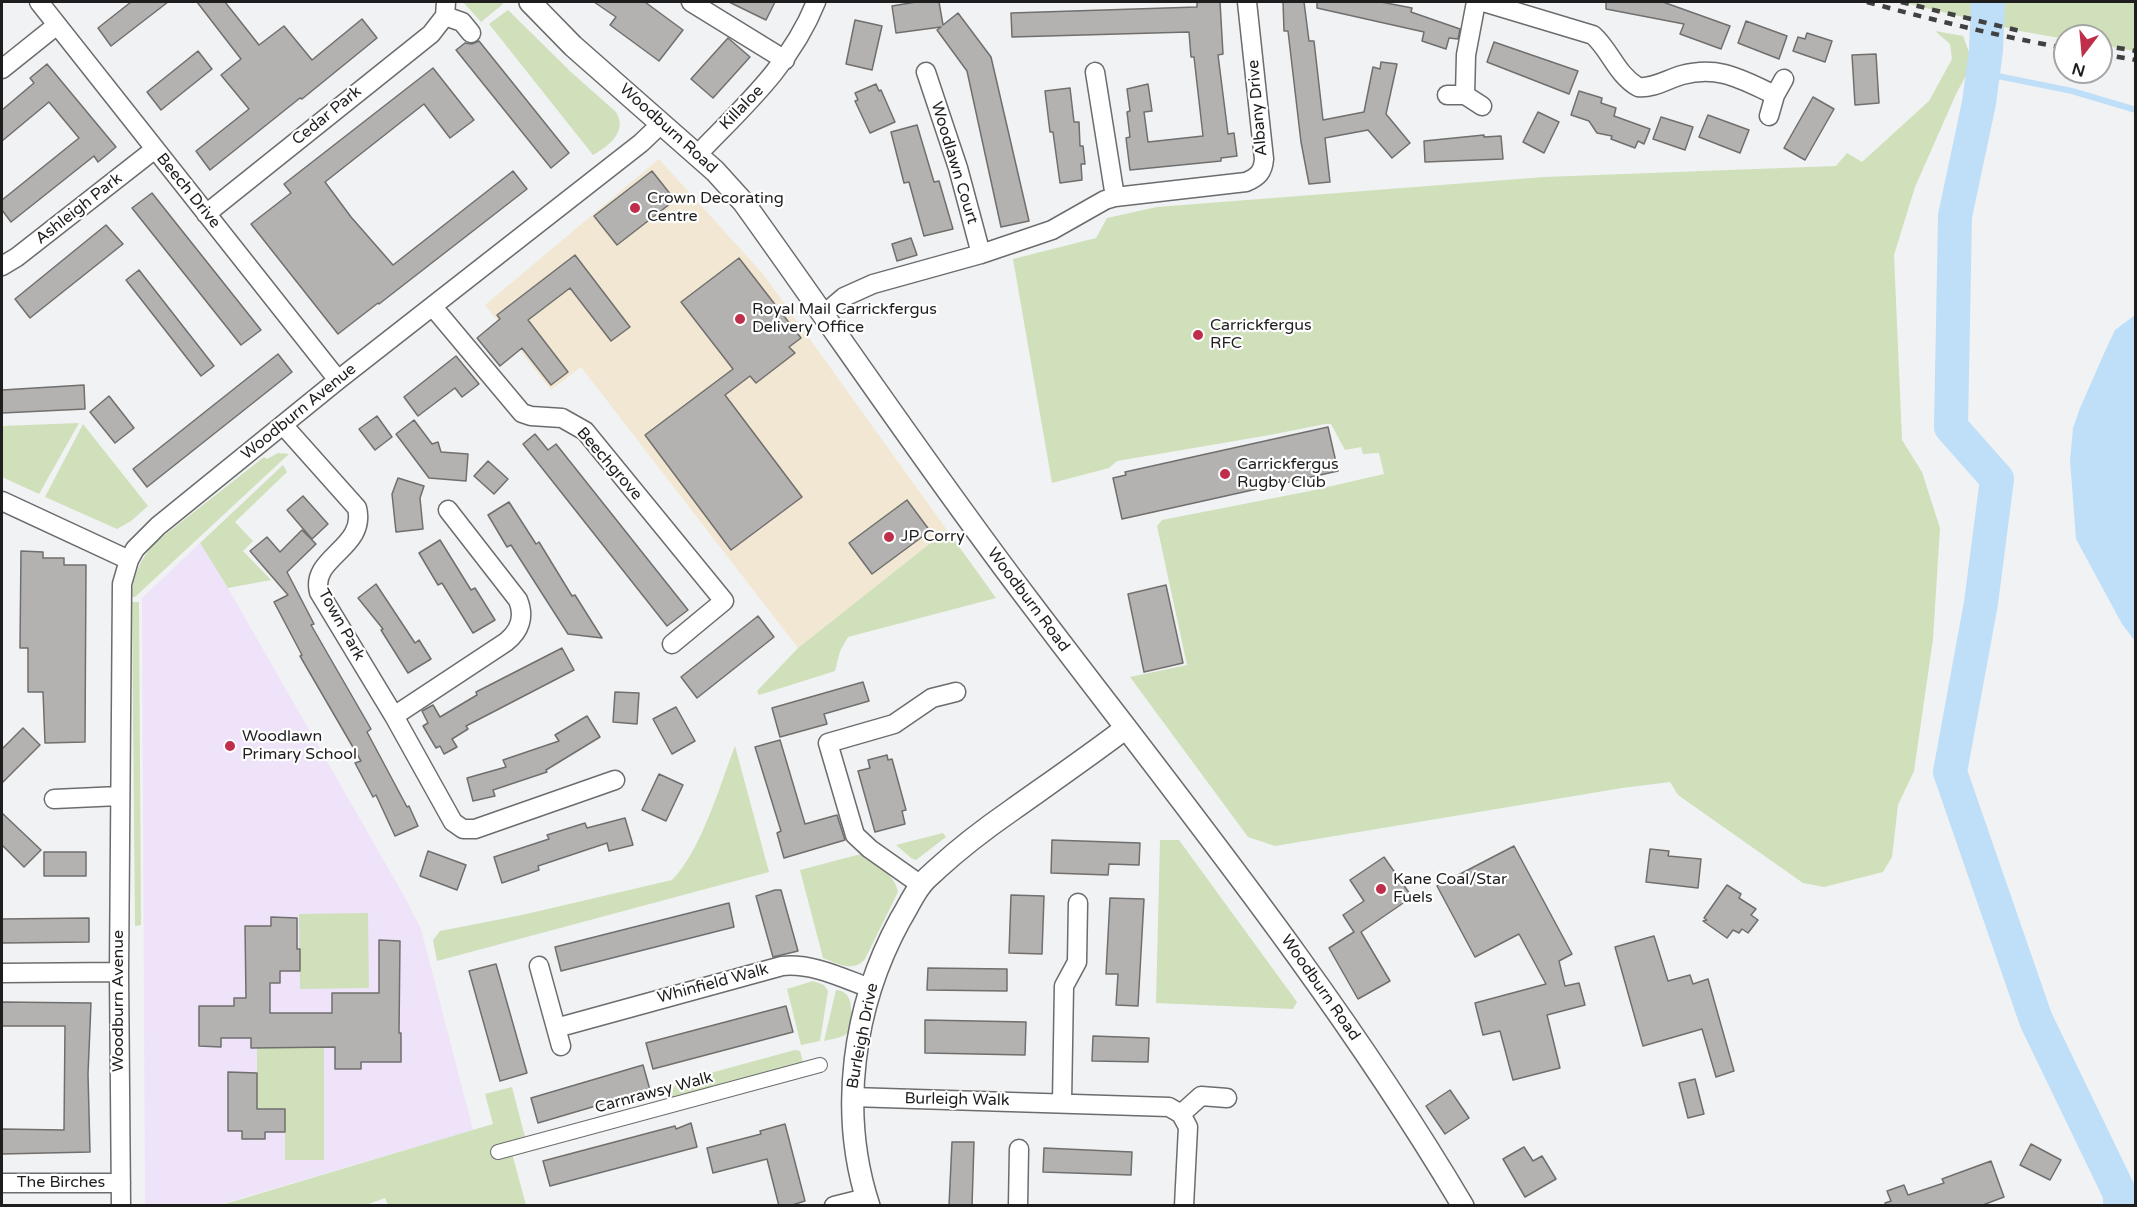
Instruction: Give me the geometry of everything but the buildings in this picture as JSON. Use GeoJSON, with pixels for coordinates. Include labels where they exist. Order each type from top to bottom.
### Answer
{"type":"FeatureCollection","features":[{"type":"Feature","properties":{"kind":"street","name":"Beech Drive"},"geometry":{"type":"LineString","coordinates":[[39,2],[338,380]]}},
{"type":"Feature","properties":{"kind":"street","name":"Woodburn Road"},"geometry":{"type":"LineString","coordinates":[[530,2],[573,46],[716,171],[744,203],[985,542],[1302,961],[1463,1206]]}},
{"type":"Feature","properties":{"kind":"street"},"geometry":{"type":"LineString","coordinates":[[692,2],[785,60]]}},
{"type":"Feature","properties":{"kind":"street","name":"Killaloe"},"geometry":{"type":"LineString","coordinates":[[697,155],[785,60],[816,2]]}},
{"type":"Feature","properties":{"kind":"street","name":"Albany Drive"},"geometry":{"type":"LineString","coordinates":[[824,314],[844,297],[873,284],[981,254],[1052,230],[1114,197],[1246,182],[1260,174],[1263,169],[1263,152],[1247,2]]}},
{"type":"Feature","properties":{"kind":"street"},"geometry":{"type":"LineString","coordinates":[[1476,2],[1456,95],[1482,106]]}},
{"type":"Feature","properties":{"kind":"street"},"geometry":{"type":"LineString","coordinates":[[1483,2],[1593,35],[1599,40],[1622,74],[1630,83],[1638,87],[1650,86],[1694,73],[1716,71],[1780,87],[1769,116]]}},
{"type":"Feature","properties":{"kind":"street"},"geometry":{"type":"LineString","coordinates":[[446,9],[471,33]]}},
{"type":"Feature","properties":{"kind":"street","name":"Cedar Park"},"geometry":{"type":"LineString","coordinates":[[206,213],[431,34],[446,9]]}},
{"type":"Feature","properties":{"kind":"street"},"geometry":{"type":"LineString","coordinates":[[2,69],[57,25]]}},
{"type":"Feature","properties":{"kind":"street","name":"Woodlawn Court"},"geometry":{"type":"LineString","coordinates":[[926,72],[958,168],[981,254]]}},
{"type":"Feature","properties":{"kind":"street"},"geometry":{"type":"LineString","coordinates":[[1095,72],[1114,197]]}},
{"type":"Feature","properties":{"kind":"street","name":"Woodburn Avenue"},"geometry":{"type":"LineString","coordinates":[[121,1206],[119,796],[122,584],[129,560],[135,549],[158,525],[338,380],[641,143],[662,123]]}},
{"type":"Feature","properties":{"kind":"street","name":"Ashleigh Park"},"geometry":{"type":"LineString","coordinates":[[2,266],[17,257],[155,149]]}},
{"type":"Feature","properties":{"kind":"street","name":"Beechgrove"},"geometry":{"type":"LineString","coordinates":[[433,307],[522,413],[531,416],[562,418],[585,431],[729,597],[672,644]]}},
{"type":"Feature","properties":{"kind":"street","name":"Town Park"},"geometry":{"type":"LineString","coordinates":[[283,425],[357,508],[359,519],[355,534],[321,572],[318,589],[394,716],[453,822],[463,829],[475,829],[615,780]]}},
{"type":"Feature","properties":{"kind":"street"},"geometry":{"type":"LineString","coordinates":[[2,501],[129,560]]}},
{"type":"Feature","properties":{"kind":"street"},"geometry":{"type":"LineString","coordinates":[[394,716],[506,642],[521,621],[518,600],[448,510]]}},
{"type":"Feature","properties":{"kind":"street"},"geometry":{"type":"LineString","coordinates":[[921,885],[870,849],[855,835],[828,743],[894,724],[932,698],[957,692]]}},
{"type":"Feature","properties":{"kind":"street","name":"Burleigh Drive"},"geometry":{"type":"LineString","coordinates":[[867,1202],[857,1163],[852,1130],[852,1097],[861,1029],[870,988],[888,943],[921,885],[977,835],[1126,728]]}},
{"type":"Feature","properties":{"kind":"street"},"geometry":{"type":"LineString","coordinates":[[54,799],[119,796]]}},
{"type":"Feature","properties":{"kind":"street"},"geometry":{"type":"LineString","coordinates":[[1062,1102],[1064,986],[1077,962],[1078,903]]}},
{"type":"Feature","properties":{"kind":"street","name":"Whinfield Walk"},"geometry":{"type":"LineString","coordinates":[[556,1028],[782,966],[799,965],[816,969],[870,988]]}},
{"type":"Feature","properties":{"kind":"street"},"geometry":{"type":"LineString","coordinates":[[539,966],[561,1046]]}},
{"type":"Feature","properties":{"kind":"street"},"geometry":{"type":"LineString","coordinates":[[2,973],[119,972]]}},
{"type":"Feature","properties":{"kind":"street","name":"Carnrawsy Walk"},"geometry":{"type":"LineString","coordinates":[[498,1152],[819,1065]]}},
{"type":"Feature","properties":{"kind":"street"},"geometry":{"type":"LineString","coordinates":[[1184,1206],[1188,1131],[1181,1114],[1201,1096],[1227,1098]]}},
{"type":"Feature","properties":{"kind":"street","name":"Burleigh Walk"},"geometry":{"type":"LineString","coordinates":[[852,1097],[1161,1106],[1173,1108],[1181,1114]]}},
{"type":"Feature","properties":{"kind":"street"},"geometry":{"type":"LineString","coordinates":[[1018,1206],[1019,1149]]}},
{"type":"Feature","properties":{"kind":"street","name":"The Birches"},"geometry":{"type":"LineString","coordinates":[[2,1183],[121,1183]]}},
{"type":"Feature","properties":{"kind":"street"},"geometry":{"type":"LineString","coordinates":[[834,1206],[867,1202]]}},
{"type":"Feature","properties":{"kind":"shaded area"},"geometry":{"type":"Polygon","coordinates":[[[659,159],[763,274],[947,530],[798,648],[581,367],[551,390],[485,305],[659,159]]]}},
{"type":"Feature","properties":{"kind":"shaded area","name":"Woodlawn Primary School"},"geometry":{"type":"Polygon","coordinates":[[[200,543],[228,588],[421,929],[473,1130],[218,1205],[145,1205],[142,598],[200,543]]]}},
{"type":"Feature","properties":{"kind":"green space"},"geometry":{"type":"Polygon","coordinates":[[[463,2],[502,2],[503,4],[481,22],[463,2]]]}},
{"type":"Feature","properties":{"kind":"green space"},"geometry":{"type":"Polygon","coordinates":[[[1901,2],[2135,2],[2135,51],[2113,47],[2113,24],[2053,24],[2053,37],[1901,2]]]}},
{"type":"Feature","properties":{"kind":"green space"},"geometry":{"type":"Polygon","coordinates":[[[508,10],[571,72],[616,112],[620,125],[618,132],[610,142],[593,155],[489,24],[508,10]]]}},
{"type":"Feature","properties":{"kind":"green space"},"geometry":{"type":"Polygon","coordinates":[[[1935,31],[1963,36],[1973,63],[1957,92],[1915,187],[1894,255],[1902,440],[1922,472],[1940,528],[1933,639],[1914,771],[1898,805],[1892,857],[1883,872],[1824,887],[1803,883],[1678,795],[1670,782],[1275,846],[1248,837],[1130,677],[1187,665],[1157,526],[1162,520],[1384,474],[1379,453],[1363,454],[1361,447],[1345,450],[1331,424],[1325,424],[1117,461],[1109,468],[1052,483],[1013,259],[1096,238],[1107,218],[1157,207],[1544,177],[1836,166],[1847,153],[1862,162],[1929,101],[1952,59],[1950,44],[1935,31]]]}},
{"type":"Feature","properties":{"kind":"green space"},"geometry":{"type":"Polygon","coordinates":[[[79,423],[39,494],[2,477],[2,426],[79,423]]]}},
{"type":"Feature","properties":{"kind":"green space"},"geometry":{"type":"Polygon","coordinates":[[[83,424],[148,506],[131,521],[117,529],[45,497],[83,424]]]}},
{"type":"Feature","properties":{"kind":"green space"},"geometry":{"type":"Polygon","coordinates":[[[278,453],[289,454],[135,597],[132,597],[139,565],[157,541],[264,457],[267,459],[278,453]]]}},
{"type":"Feature","properties":{"kind":"green space"},"geometry":{"type":"Polygon","coordinates":[[[283,465],[287,472],[235,522],[253,541],[243,551],[271,580],[228,588],[200,543],[283,465]]]}},
{"type":"Feature","properties":{"kind":"green space"},"geometry":{"type":"Polygon","coordinates":[[[947,530],[996,598],[848,637],[840,651],[835,671],[759,695],[757,691],[798,648],[947,530]]]}},
{"type":"Feature","properties":{"kind":"green space"},"geometry":{"type":"Polygon","coordinates":[[[132,602],[139,602],[141,925],[135,926],[132,602]]]}},
{"type":"Feature","properties":{"kind":"green space"},"geometry":{"type":"Polygon","coordinates":[[[735,746],[769,872],[437,961],[433,940],[440,931],[522,915],[672,880],[682,868],[701,835],[735,746]]]}},
{"type":"Feature","properties":{"kind":"green space"},"geometry":{"type":"Polygon","coordinates":[[[943,833],[946,837],[916,860],[896,845],[943,833]]]}},
{"type":"Feature","properties":{"kind":"green space"},"geometry":{"type":"Polygon","coordinates":[[[1160,840],[1179,840],[1297,1002],[1293,1009],[1156,1003],[1160,840]]]}},
{"type":"Feature","properties":{"kind":"green space"},"geometry":{"type":"Polygon","coordinates":[[[861,854],[889,875],[898,892],[865,959],[855,966],[845,966],[823,958],[800,870],[861,854]]]}},
{"type":"Feature","properties":{"kind":"green space"},"geometry":{"type":"Polygon","coordinates":[[[368,913],[369,988],[300,989],[299,914],[368,913]]]}},
{"type":"Feature","properties":{"kind":"green space"},"geometry":{"type":"Polygon","coordinates":[[[813,981],[824,985],[828,991],[820,1041],[801,1045],[787,989],[813,981]]]}},
{"type":"Feature","properties":{"kind":"green space"},"geometry":{"type":"Polygon","coordinates":[[[836,990],[846,994],[849,1000],[853,1011],[851,1026],[847,1034],[824,1041],[836,990]]]}},
{"type":"Feature","properties":{"kind":"green space"},"geometry":{"type":"Polygon","coordinates":[[[257,1047],[324,1048],[324,1160],[285,1160],[285,1109],[257,1109],[257,1047]]]}},
{"type":"Feature","properties":{"kind":"green space"},"geometry":{"type":"Polygon","coordinates":[[[795,1050],[800,1051],[804,1066],[672,1101],[671,1092],[677,1082],[795,1050]]]}},
{"type":"Feature","properties":{"kind":"green space"},"geometry":{"type":"Polygon","coordinates":[[[512,1087],[526,1141],[510,1146],[526,1205],[388,1205],[385,1198],[363,1206],[218,1206],[493,1124],[485,1094],[512,1087]]]}},
{"type":"Feature","properties":{"kind":"water"},"geometry":{"type":"Polygon","coordinates":[[[2135,315],[2135,641],[2122,624],[2076,539],[2070,460],[2073,428],[2106,349],[2115,330],[2135,315]]]}},
{"type":"Feature","properties":{"kind":"waterway"},"geometry":{"type":"LineString","coordinates":[[1988,2],[1986,50],[1979,103],[1955,216],[1951,427],[1997,479],[1981,603],[1950,772],[2036,1020],[2120,1194],[2120,1206]]}},
{"type":"Feature","properties":{"kind":"waterway"},"geometry":{"type":"LineString","coordinates":[[1983,73],[2072,91],[2136,110]]}},
{"type":"Feature","properties":{"kind":"railway"},"geometry":{"type":"LineString","coordinates":[[1867,2],[2053,46]]}},
{"type":"Feature","properties":{"kind":"railway"},"geometry":{"type":"LineString","coordinates":[[1901,2],[2024,32]]}},
{"type":"Feature","properties":{"kind":"railway"},"geometry":{"type":"LineString","coordinates":[[2113,47],[2136,51]]}},
{"type":"Feature","properties":{"kind":"railway"},"geometry":{"type":"LineString","coordinates":[[2113,56],[2136,60]]}},
{"type":"Feature","properties":{"kind":"place","name":"Crown Decorating Centre"},"geometry":{"type":"Point","coordinates":[635,208]}},
{"type":"Feature","properties":{"kind":"place","name":"Royal Mail Carrickfergus Delivery Office"},"geometry":{"type":"Point","coordinates":[740,319]}},
{"type":"Feature","properties":{"kind":"place","name":"Carrickfergus RFC"},"geometry":{"type":"Point","coordinates":[1198,335]}},
{"type":"Feature","properties":{"kind":"place","name":"Carrickfergus Rugby Club"},"geometry":{"type":"Point","coordinates":[1225,474]}},
{"type":"Feature","properties":{"kind":"place","name":"JP Corry"},"geometry":{"type":"Point","coordinates":[889,537]}},
{"type":"Feature","properties":{"kind":"place","name":"Woodlawn Primary School"},"geometry":{"type":"Point","coordinates":[230,746]}},
{"type":"Feature","properties":{"kind":"place","name":"Kane Coal/Star Fuels"},"geometry":{"type":"Point","coordinates":[1381,889]}}]}
